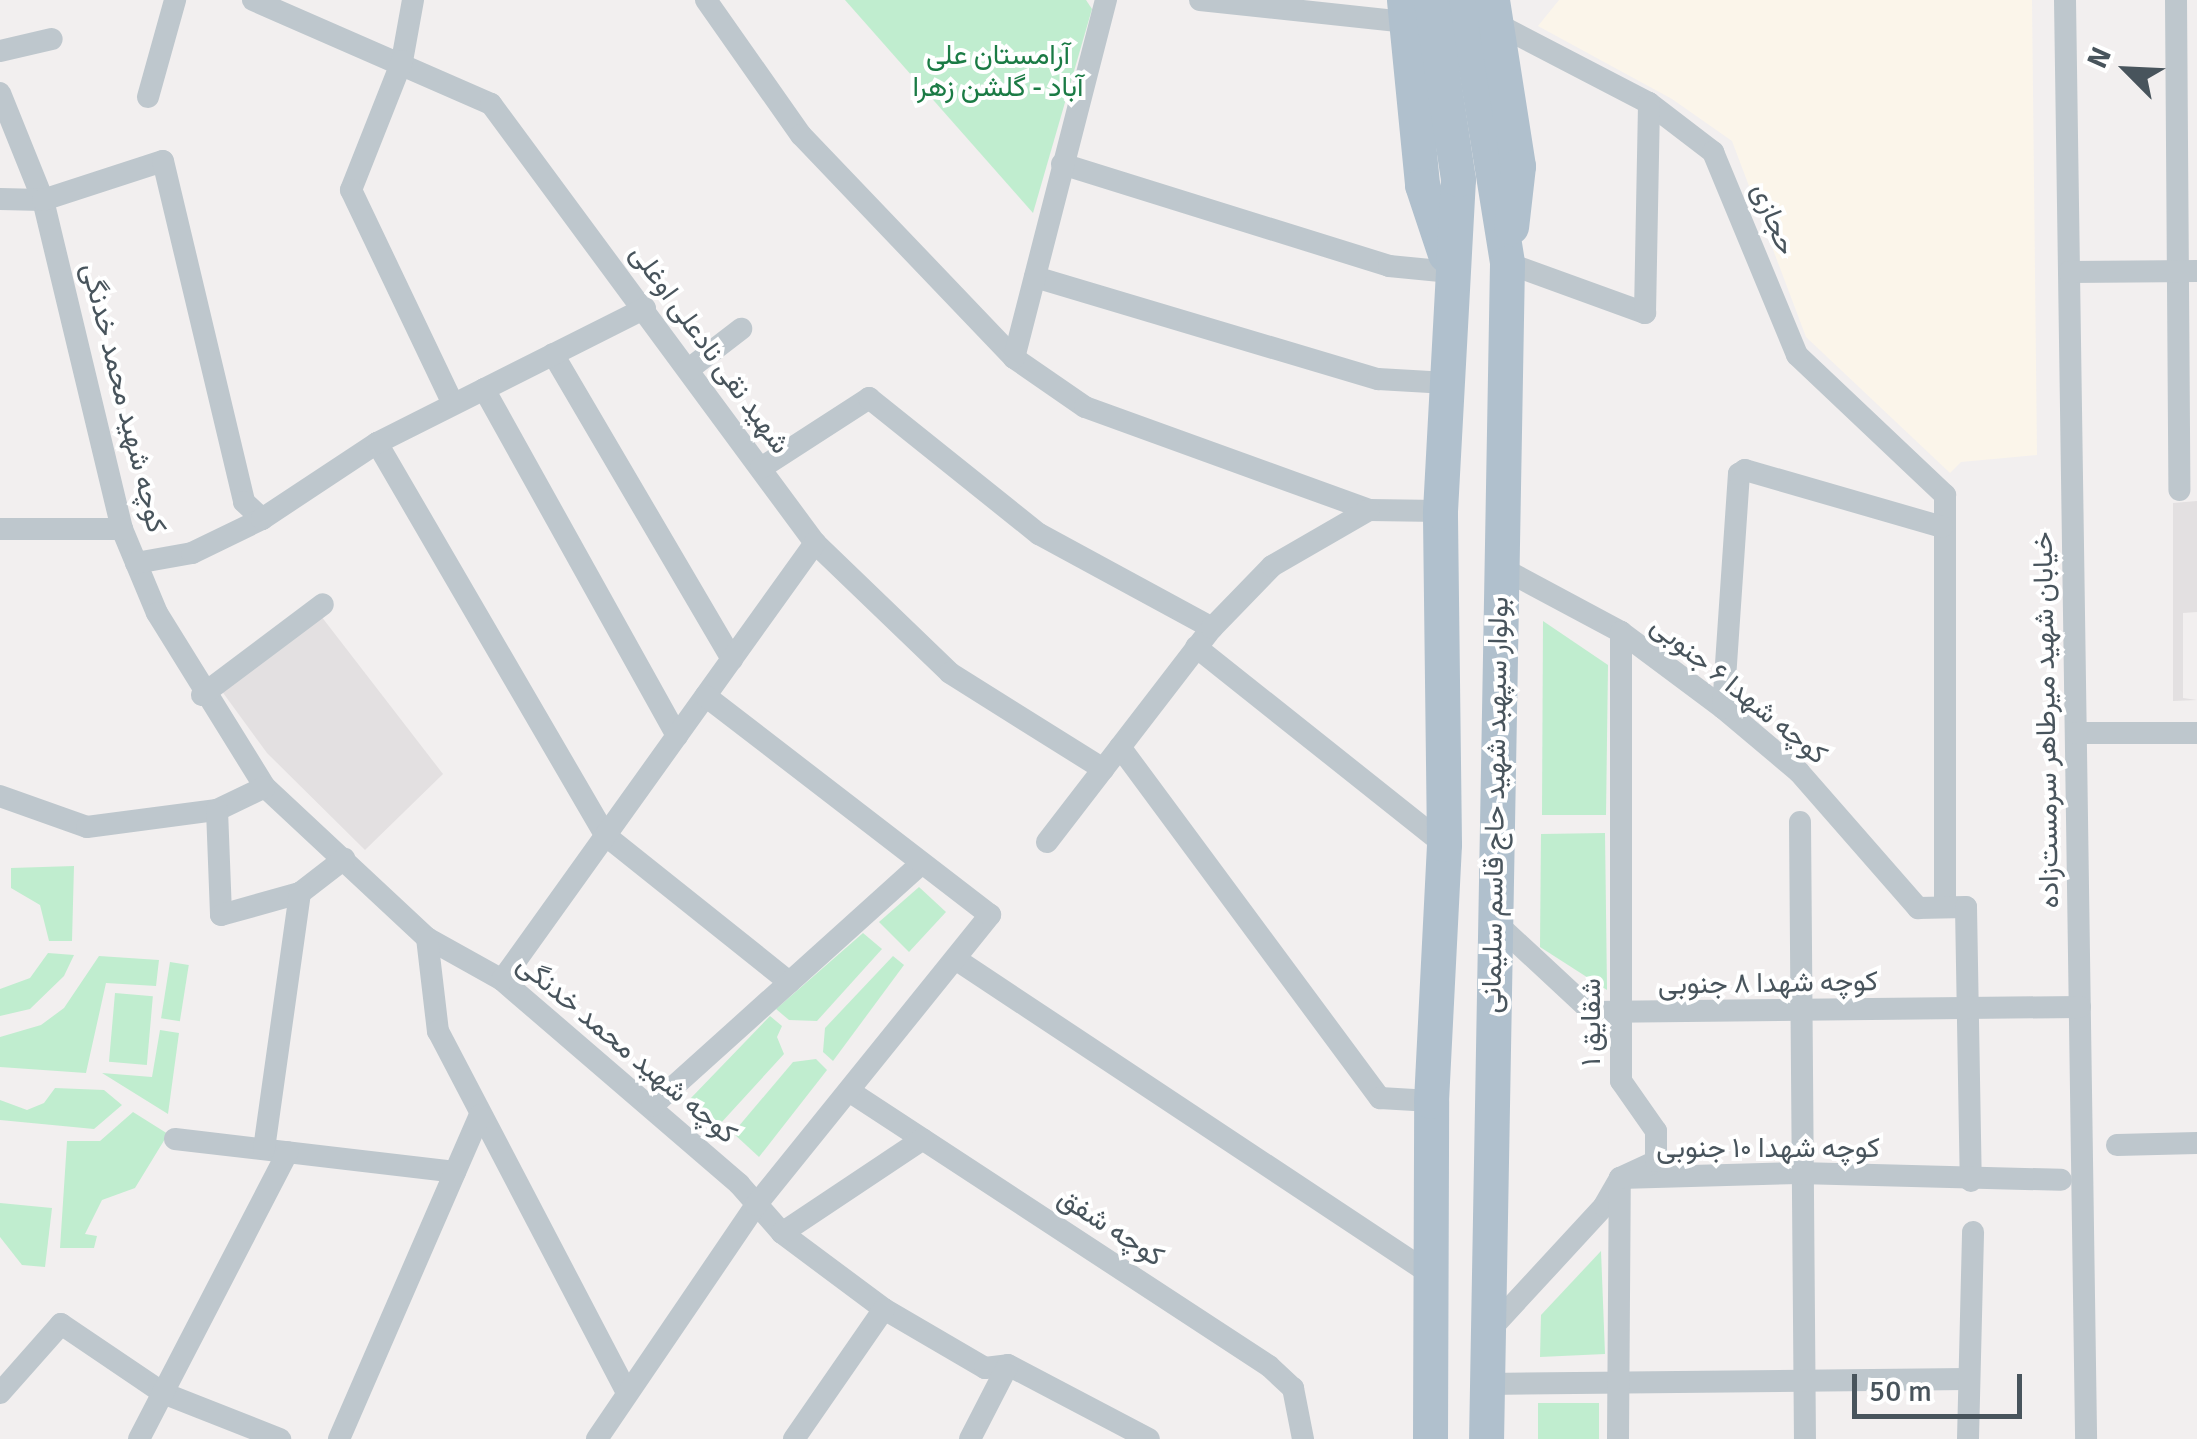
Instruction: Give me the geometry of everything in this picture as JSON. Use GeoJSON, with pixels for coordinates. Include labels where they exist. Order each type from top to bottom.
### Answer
{"type":"FeatureCollection","features":[{"type":"Feature","properties":{"kind":"main road"},"geometry":{"type":"LineString","coordinates":[[1465,0],[1474,176]]}},
{"type":"Feature","properties":{"kind":"main road"},"geometry":{"type":"LineString","coordinates":[[1414,7],[1474,176]]}},
{"type":"Feature","properties":{"kind":"main road"},"geometry":{"type":"LineString","coordinates":[[1414,7],[1422,185],[1450,272]]}},
{"type":"Feature","properties":{"kind":"main road"},"geometry":{"type":"LineString","coordinates":[[1493,12],[1518,166],[1507,263]]}},
{"type":"Feature","properties":{"kind":"main road","name":"بولوار سپهبد شهید حاج قاسم سلیمانی"},"geometry":{"type":"LineString","coordinates":[[1474,176],[1507,263],[1498,566],[1486,1439]]}},
{"type":"Feature","properties":{"kind":"main road","name":"بولوار سپهبد شهید حاج قاسم سلیمانی"},"geometry":{"type":"LineString","coordinates":[[1430,1439],[1431,1102],[1444,844],[1440,510],[1450,272],[1474,176]]}},
{"type":"Feature","properties":{"kind":"street"},"geometry":{"type":"LineString","coordinates":[[148,97],[175,0]]}},
{"type":"Feature","properties":{"kind":"street","name":"شهید نقی نادعلی اوغلی"},"geometry":{"type":"LineString","coordinates":[[253,0],[402,61],[491,104],[815,543],[950,673],[1103,769]]}},
{"type":"Feature","properties":{"kind":"street"},"geometry":{"type":"LineString","coordinates":[[413,0],[402,61],[351,190],[453,404]]}},
{"type":"Feature","properties":{"kind":"street"},"geometry":{"type":"LineString","coordinates":[[706,0],[801,135],[1014,358],[1085,406],[1369,510],[1440,510]]}},
{"type":"Feature","properties":{"kind":"street"},"geometry":{"type":"LineString","coordinates":[[1014,358],[1106,0]]}},
{"type":"Feature","properties":{"kind":"street"},"geometry":{"type":"LineString","coordinates":[[1200,0],[1414,7]]}},
{"type":"Feature","properties":{"kind":"street","name":"خیابان شهید میرطاهر سرمست‌زاده"},"geometry":{"type":"LineString","coordinates":[[2065,0],[2086,1439]]}},
{"type":"Feature","properties":{"kind":"street"},"geometry":{"type":"LineString","coordinates":[[2176,0],[2189,271],[2179,490]]}},
{"type":"Feature","properties":{"kind":"street","name":"حجازی"},"geometry":{"type":"LineString","coordinates":[[1493,12],[1649,104],[1713,152],[1797,355],[1946,496],[1942,527]]}},
{"type":"Feature","properties":{"kind":"street"},"geometry":{"type":"LineString","coordinates":[[0,51],[52,39]]}},
{"type":"Feature","properties":{"kind":"street","name":"کوچه شهید محمد خدنگی"},"geometry":{"type":"LineString","coordinates":[[0,93],[42,200],[122,530],[202,694],[265,788],[427,938],[502,980],[652,1106],[782,1233],[884,1309],[985,1368],[1008,1365],[1150,1439]]}},
{"type":"Feature","properties":{"kind":"street"},"geometry":{"type":"LineString","coordinates":[[1507,263],[1638,316],[1645,313],[1649,104]]}},
{"type":"Feature","properties":{"kind":"street"},"geometry":{"type":"LineString","coordinates":[[0,200],[42,200],[163,162],[244,502],[262,519]]}},
{"type":"Feature","properties":{"kind":"street"},"geometry":{"type":"LineString","coordinates":[[1062,164],[1389,266],[1450,272]]}},
{"type":"Feature","properties":{"kind":"street"},"geometry":{"type":"LineString","coordinates":[[2070,272],[2189,271]]}},
{"type":"Feature","properties":{"kind":"street"},"geometry":{"type":"LineString","coordinates":[[1036,277],[1378,378],[1447,383]]}},
{"type":"Feature","properties":{"kind":"street"},"geometry":{"type":"LineString","coordinates":[[136,563],[192,552],[262,519],[377,443],[645,308]]}},
{"type":"Feature","properties":{"kind":"street"},"geometry":{"type":"LineString","coordinates":[[689,369],[741,329]]}},
{"type":"Feature","properties":{"kind":"street"},"geometry":{"type":"LineString","coordinates":[[553,354],[732,658]]}},
{"type":"Feature","properties":{"kind":"street"},"geometry":{"type":"LineString","coordinates":[[484,388],[677,736]]}},
{"type":"Feature","properties":{"kind":"street"},"geometry":{"type":"LineString","coordinates":[[761,468],[869,398],[1039,534],[1212,628]]}},
{"type":"Feature","properties":{"kind":"street"},"geometry":{"type":"LineString","coordinates":[[377,443],[605,835],[789,982]]}},
{"type":"Feature","properties":{"kind":"street"},"geometry":{"type":"LineString","coordinates":[[1724,708],[1738,474],[1746,470],[1942,527],[1956,907],[1968,1009],[1971,1181]]}},
{"type":"Feature","properties":{"kind":"street"},"geometry":{"type":"LineString","coordinates":[[1046,842],[1196,647],[1272,566],[1369,510]]}},
{"type":"Feature","properties":{"kind":"street"},"geometry":{"type":"LineString","coordinates":[[0,529],[122,530]]}},
{"type":"Feature","properties":{"kind":"street"},"geometry":{"type":"LineString","coordinates":[[502,980],[815,543]]}},
{"type":"Feature","properties":{"kind":"street","name":"کوچه شهدا ۶ جنوبی"},"geometry":{"type":"LineString","coordinates":[[1498,566],[1620,632],[1724,708],[1799,772],[1912,904],[1956,907]]}},
{"type":"Feature","properties":{"kind":"street"},"geometry":{"type":"LineString","coordinates":[[202,694],[324,604]]}},
{"type":"Feature","properties":{"kind":"street","name":"شقایق ۱"},"geometry":{"type":"LineString","coordinates":[[1620,632],[1621,1081],[1656,1131],[1656,1161],[1620,1178]]}},
{"type":"Feature","properties":{"kind":"street"},"geometry":{"type":"LineString","coordinates":[[1196,647],[1444,844]]}},
{"type":"Feature","properties":{"kind":"street"},"geometry":{"type":"LineString","coordinates":[[598,1439],[626,1390],[756,1204],[990,915],[706,696]]}},
{"type":"Feature","properties":{"kind":"street"},"geometry":{"type":"LineString","coordinates":[[2077,733],[2197,733]]}},
{"type":"Feature","properties":{"kind":"street"},"geometry":{"type":"LineString","coordinates":[[1120,747],[1380,1098],[1431,1102]]}},
{"type":"Feature","properties":{"kind":"street"},"geometry":{"type":"LineString","coordinates":[[0,796],[87,827],[217,810],[265,788]]}},
{"type":"Feature","properties":{"kind":"street"},"geometry":{"type":"LineString","coordinates":[[217,810],[221,915],[300,893],[344,859]]}},
{"type":"Feature","properties":{"kind":"street"},"geometry":{"type":"LineString","coordinates":[[1800,822],[1800,1382],[1805,1439]]}},
{"type":"Feature","properties":{"kind":"street"},"geometry":{"type":"LineString","coordinates":[[652,1106],[921,864]]}},
{"type":"Feature","properties":{"kind":"street"},"geometry":{"type":"LineString","coordinates":[[264,1150],[300,893]]}},
{"type":"Feature","properties":{"kind":"street","name":"کوچه شهدا ۸ جنوبی"},"geometry":{"type":"LineString","coordinates":[[1493,920],[1592,1012],[1620,1015],[2080,1007]]}},
{"type":"Feature","properties":{"kind":"street"},"geometry":{"type":"LineString","coordinates":[[427,938],[438,1031],[626,1390]]}},
{"type":"Feature","properties":{"kind":"street"},"geometry":{"type":"LineString","coordinates":[[957,960],[1432,1275]]}},
{"type":"Feature","properties":{"kind":"street","name":"کوچه شفق"},"geometry":{"type":"LineString","coordinates":[[849,1091],[1269,1366],[1292,1388],[1303,1439]]}},
{"type":"Feature","properties":{"kind":"street"},"geometry":{"type":"LineString","coordinates":[[339,1439],[480,1115]]}},
{"type":"Feature","properties":{"kind":"street"},"geometry":{"type":"LineString","coordinates":[[175,1139],[455,1172]]}},
{"type":"Feature","properties":{"kind":"street"},"geometry":{"type":"LineString","coordinates":[[782,1233],[922,1139]]}},
{"type":"Feature","properties":{"kind":"street"},"geometry":{"type":"LineString","coordinates":[[2116,1144],[2197,1142]]}},
{"type":"Feature","properties":{"kind":"street"},"geometry":{"type":"LineString","coordinates":[[139,1439],[288,1152]]}},
{"type":"Feature","properties":{"kind":"street","name":"کوچه شهدا ۱۰ جنوبی"},"geometry":{"type":"LineString","coordinates":[[1487,1332],[1604,1206],[1620,1178],[1799,1173],[1971,1181],[2061,1180]]}},
{"type":"Feature","properties":{"kind":"street"},"geometry":{"type":"LineString","coordinates":[[1618,1439],[1620,1178]]}},
{"type":"Feature","properties":{"kind":"street"},"geometry":{"type":"LineString","coordinates":[[1968,1439],[1973,1232]]}},
{"type":"Feature","properties":{"kind":"street"},"geometry":{"type":"LineString","coordinates":[[794,1439],[884,1309]]}},
{"type":"Feature","properties":{"kind":"street"},"geometry":{"type":"LineString","coordinates":[[0,1393],[61,1324],[163,1393],[280,1439]]}},
{"type":"Feature","properties":{"kind":"street"},"geometry":{"type":"LineString","coordinates":[[970,1439],[1008,1365]]}},
{"type":"Feature","properties":{"kind":"street"},"geometry":{"type":"LineString","coordinates":[[1486,1384],[1968,1378]]}},
{"type":"Feature","properties":{"kind":"shaded area"},"geometry":{"type":"Polygon","coordinates":[[[1559,0],[2032,0],[2037,455],[1961,462],[1950,473],[1806,337],[1732,141],[1672,99],[1538,26],[1559,0]]]}},
{"type":"Feature","properties":{"kind":"shaded area"},"geometry":{"type":"Polygon","coordinates":[[[2197,501],[2197,612],[2183,613],[2183,698],[2197,700],[2173,701],[2173,503],[2197,501]]]}},
{"type":"Feature","properties":{"kind":"shaded area"},"geometry":{"type":"Polygon","coordinates":[[[321,616],[443,774],[365,850],[267,753],[221,690],[321,616]]]}},
{"type":"Feature","properties":{"kind":"green space","name":"آرامستان علی آباد - گلشن زهرا"},"geometry":{"type":"Polygon","coordinates":[[[845,0],[1086,0],[1092,9],[1033,213],[845,0]]]}},
{"type":"Feature","properties":{"kind":"green space"},"geometry":{"type":"Polygon","coordinates":[[[1543,621],[1608,665],[1606,815],[1542,815],[1543,621]]]}},
{"type":"Feature","properties":{"kind":"green space"},"geometry":{"type":"Polygon","coordinates":[[[1605,833],[1607,990],[1540,947],[1541,834],[1605,833]]]}},
{"type":"Feature","properties":{"kind":"green space"},"geometry":{"type":"Polygon","coordinates":[[[74,866],[72,941],[49,941],[40,905],[11,888],[11,868],[74,866]]]}},
{"type":"Feature","properties":{"kind":"green space"},"geometry":{"type":"Polygon","coordinates":[[[919,887],[946,912],[909,952],[879,922],[919,887]]]}},
{"type":"Feature","properties":{"kind":"green space"},"geometry":{"type":"Polygon","coordinates":[[[863,933],[882,949],[817,1021],[789,1020],[776,1009],[863,933]]]}},
{"type":"Feature","properties":{"kind":"green space"},"geometry":{"type":"Polygon","coordinates":[[[48,953],[74,955],[64,976],[30,1009],[0,1016],[0,989],[30,978],[48,953]]]}},
{"type":"Feature","properties":{"kind":"green space"},"geometry":{"type":"Polygon","coordinates":[[[99,956],[159,960],[156,986],[106,983],[86,1073],[0,1067],[0,1037],[41,1025],[64,1008],[99,956]]]}},
{"type":"Feature","properties":{"kind":"green space"},"geometry":{"type":"Polygon","coordinates":[[[893,956],[904,965],[833,1061],[823,1052],[825,1028],[893,956]]]}},
{"type":"Feature","properties":{"kind":"green space"},"geometry":{"type":"Polygon","coordinates":[[[170,962],[189,965],[180,1021],[161,1018],[170,962]]]}},
{"type":"Feature","properties":{"kind":"green space"},"geometry":{"type":"Polygon","coordinates":[[[115,993],[153,996],[147,1065],[109,1062],[115,993]]]}},
{"type":"Feature","properties":{"kind":"green space"},"geometry":{"type":"Polygon","coordinates":[[[770,1016],[782,1026],[777,1037],[784,1054],[720,1124],[690,1099],[770,1016]]]}},
{"type":"Feature","properties":{"kind":"green space"},"geometry":{"type":"Polygon","coordinates":[[[160,1030],[179,1033],[168,1114],[102,1073],[152,1077],[160,1030]]]}},
{"type":"Feature","properties":{"kind":"green space"},"geometry":{"type":"Polygon","coordinates":[[[816,1059],[827,1070],[759,1157],[733,1133],[793,1062],[816,1059]]]}},
{"type":"Feature","properties":{"kind":"green space"},"geometry":{"type":"Polygon","coordinates":[[[55,1088],[104,1090],[122,1105],[94,1129],[0,1120],[0,1100],[27,1110],[44,1103],[55,1088]]]}},
{"type":"Feature","properties":{"kind":"green space"},"geometry":{"type":"Polygon","coordinates":[[[133,1112],[168,1134],[135,1188],[102,1200],[85,1234],[97,1236],[94,1248],[60,1248],[67,1141],[100,1141],[133,1112]]]}},
{"type":"Feature","properties":{"kind":"green space"},"geometry":{"type":"Polygon","coordinates":[[[0,1203],[52,1208],[45,1267],[22,1265],[0,1237],[0,1203]]]}},
{"type":"Feature","properties":{"kind":"green space"},"geometry":{"type":"Polygon","coordinates":[[[1601,1251],[1605,1354],[1540,1357],[1541,1315],[1601,1251]]]}},
{"type":"Feature","properties":{"kind":"green space"},"geometry":{"type":"Polygon","coordinates":[[[1538,1403],[1599,1403],[1599,1439],[1538,1439],[1538,1403]]]}}]}
